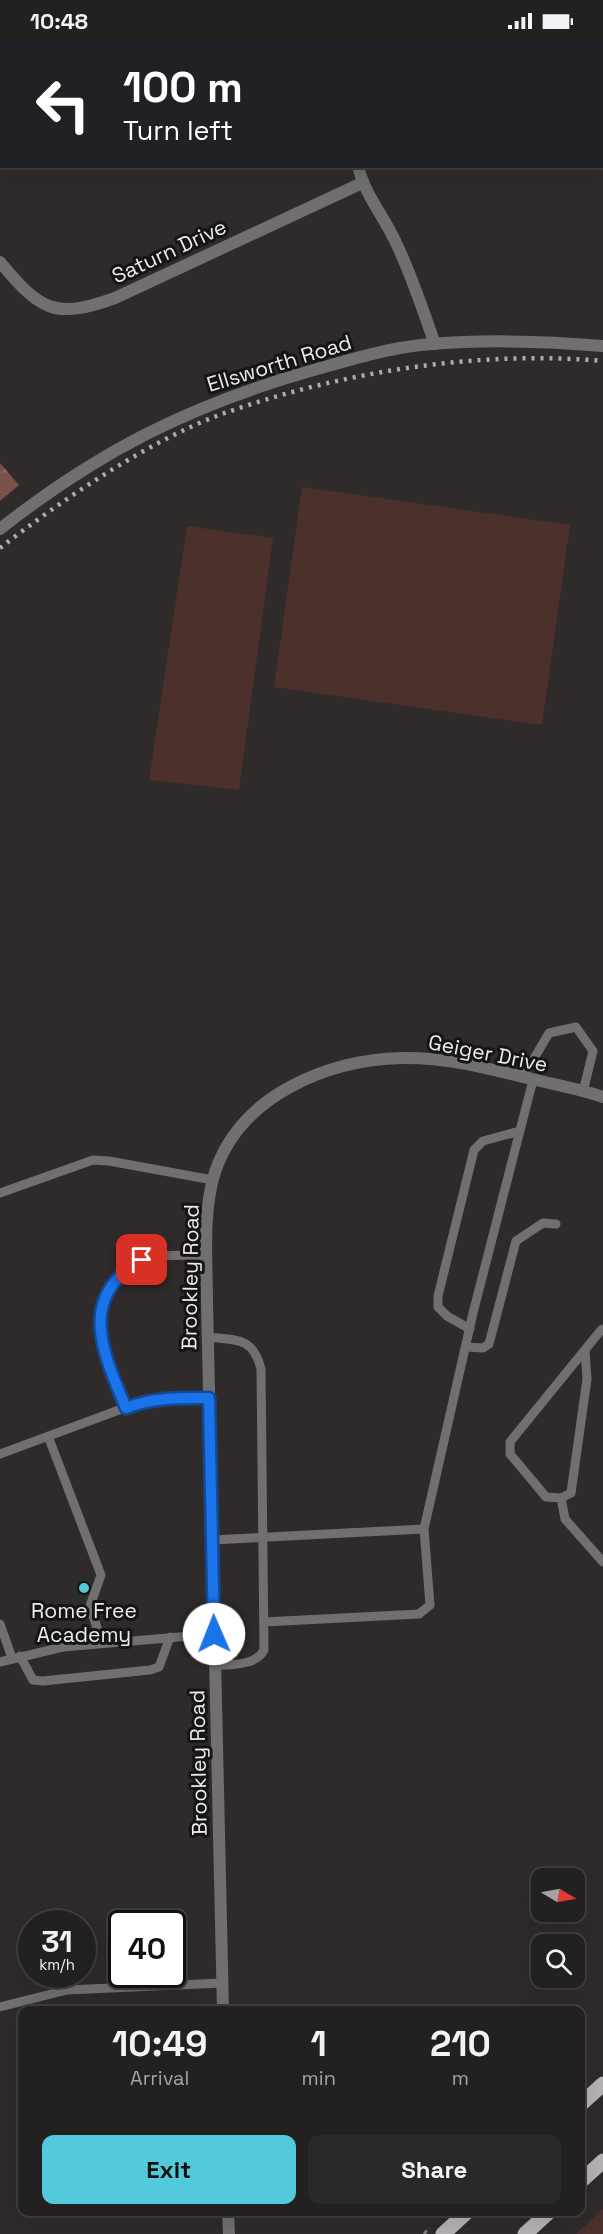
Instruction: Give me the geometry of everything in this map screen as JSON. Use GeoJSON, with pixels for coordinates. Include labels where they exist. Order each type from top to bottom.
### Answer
{"type":"FeatureCollection","features":[{"type":"Feature","properties":{"kind":"main road"},"geometry":{"type":"LineString","coordinates":[[585,2100],[603,2084]]}},
{"type":"Feature","properties":{"kind":"main road"},"geometry":{"type":"LineString","coordinates":[[585,2177],[603,2161]]}},
{"type":"Feature","properties":{"kind":"main road"},"geometry":{"type":"LineString","coordinates":[[443,2234],[463,2216]]}},
{"type":"Feature","properties":{"kind":"main road"},"geometry":{"type":"LineString","coordinates":[[525,2234],[545,2216]]}},
{"type":"Feature","properties":{"kind":"street"},"geometry":{"type":"LineString","coordinates":[[358,168],[362,183],[397,244],[435,344]]}},
{"type":"Feature","properties":{"kind":"street","name":"Saturn Drive"},"geometry":{"type":"LineString","coordinates":[[0,262],[24,291],[38,301],[57,308],[82,310],[115,298],[362,183]]}},
{"type":"Feature","properties":{"kind":"street","name":"Ellsworth Road"},"geometry":{"type":"LineString","coordinates":[[0,529],[35,501],[120,447],[188,413],[244,390],[352,359],[435,344],[528,341],[603,346]]}},
{"type":"Feature","properties":{"kind":"street","name":"Geiger Drive"},"geometry":{"type":"LineString","coordinates":[[212,1186],[227,1146],[251,1115],[273,1096],[309,1077],[365,1062],[401,1058],[431,1059],[528,1078],[603,1097]]}},
{"type":"Feature","properties":{"kind":"street","name":"Brookley Road"},"geometry":{"type":"LineString","coordinates":[[212,1186],[207,1255],[208,1337],[223,2006]]}},
{"type":"Feature","properties":{"kind":"street"},"geometry":{"type":"LineString","coordinates":[[228,2216],[229,2234]]}},
{"type":"Feature","properties":{"kind":"lane"},"geometry":{"type":"LineString","coordinates":[[264,1622],[419,1614],[430,1605],[424,1529],[470,1329],[520,1131],[528,1078],[549,1033],[576,1027],[593,1051],[583,1092]]}},
{"type":"Feature","properties":{"kind":"lane"},"geometry":{"type":"LineString","coordinates":[[470,1329],[447,1316],[438,1307],[438,1296],[471,1161],[474,1150],[483,1141],[520,1131]]}},
{"type":"Feature","properties":{"kind":"lane"},"geometry":{"type":"LineString","coordinates":[[0,1194],[93,1160],[109,1161],[212,1186]]}},
{"type":"Feature","properties":{"kind":"lane"},"geometry":{"type":"LineString","coordinates":[[466,1347],[483,1348],[489,1344],[516,1240],[543,1223],[556,1224]]}},
{"type":"Feature","properties":{"kind":"lane"},"geometry":{"type":"LineString","coordinates":[[126,1408],[100,1340],[99,1321],[104,1299],[120,1275],[142,1260],[157,1257],[207,1255]]}},
{"type":"Feature","properties":{"kind":"lane"},"geometry":{"type":"LineString","coordinates":[[585,1350],[587,1379],[571,1493],[561,1498],[546,1497],[510,1454],[510,1442],[585,1350],[603,1329]]}},
{"type":"Feature","properties":{"kind":"lane"},"geometry":{"type":"LineString","coordinates":[[208,1337],[244,1342],[257,1354],[261,1370],[264,1650],[260,1657],[249,1662],[215,1666]]}},
{"type":"Feature","properties":{"kind":"lane"},"geometry":{"type":"LineString","coordinates":[[0,1454],[146,1400],[209,1398]]}},
{"type":"Feature","properties":{"kind":"lane"},"geometry":{"type":"LineString","coordinates":[[48,1436],[100,1575],[90,1606],[102,1643]]}},
{"type":"Feature","properties":{"kind":"lane"},"geometry":{"type":"LineString","coordinates":[[561,1498],[565,1519],[603,1562]]}},
{"type":"Feature","properties":{"kind":"lane"},"geometry":{"type":"LineString","coordinates":[[212,1540],[424,1529]]}},
{"type":"Feature","properties":{"kind":"lane"},"geometry":{"type":"LineString","coordinates":[[0,1624],[16,1657],[33,1680],[43,1681],[150,1670],[159,1667],[170,1637]]}},
{"type":"Feature","properties":{"kind":"lane"},"geometry":{"type":"LineString","coordinates":[[0,1662],[63,1647],[214,1634]]}},
{"type":"Feature","properties":{"kind":"lane"},"geometry":{"type":"LineString","coordinates":[[0,2007],[67,1990],[222,1983]]}},
{"type":"Feature","properties":{"kind":"green space"},"geometry":{"type":"Polygon","coordinates":[[[0,463],[19,485],[0,501],[0,463]]]}},
{"type":"Feature","properties":{"kind":"shaded area"},"geometry":{"type":"Polygon","coordinates":[[[302,487],[570,525],[542,725],[274,687],[302,487]]]}},
{"type":"Feature","properties":{"kind":"shaded area"},"geometry":{"type":"Polygon","coordinates":[[[187,526],[273,538],[239,790],[149,780],[187,526]]]}},
{"type":"Feature","properties":{"kind":"shaded area"},"geometry":{"type":"Polygon","coordinates":[[[603,2209],[603,2234],[576,2234],[603,2209]]]}},
{"type":"Feature","properties":{"kind":"railway"},"geometry":{"type":"LineString","coordinates":[[0,548],[106,473],[136,456],[194,426],[267,399],[361,376],[459,362],[556,358],[603,361]]}},
{"type":"Feature","properties":{"kind":"place","name":"Rome Free Academy"},"geometry":{"type":"Point","coordinates":[84,1588]}},
{"type":"Feature","properties":{"kind":"route"},"geometry":{"type":"LineString","coordinates":[[142,1260],[126,1269],[114,1281],[104,1299],[99,1321],[100,1340],[126,1408],[146,1400],[209,1398],[214,1634]]}}]}
